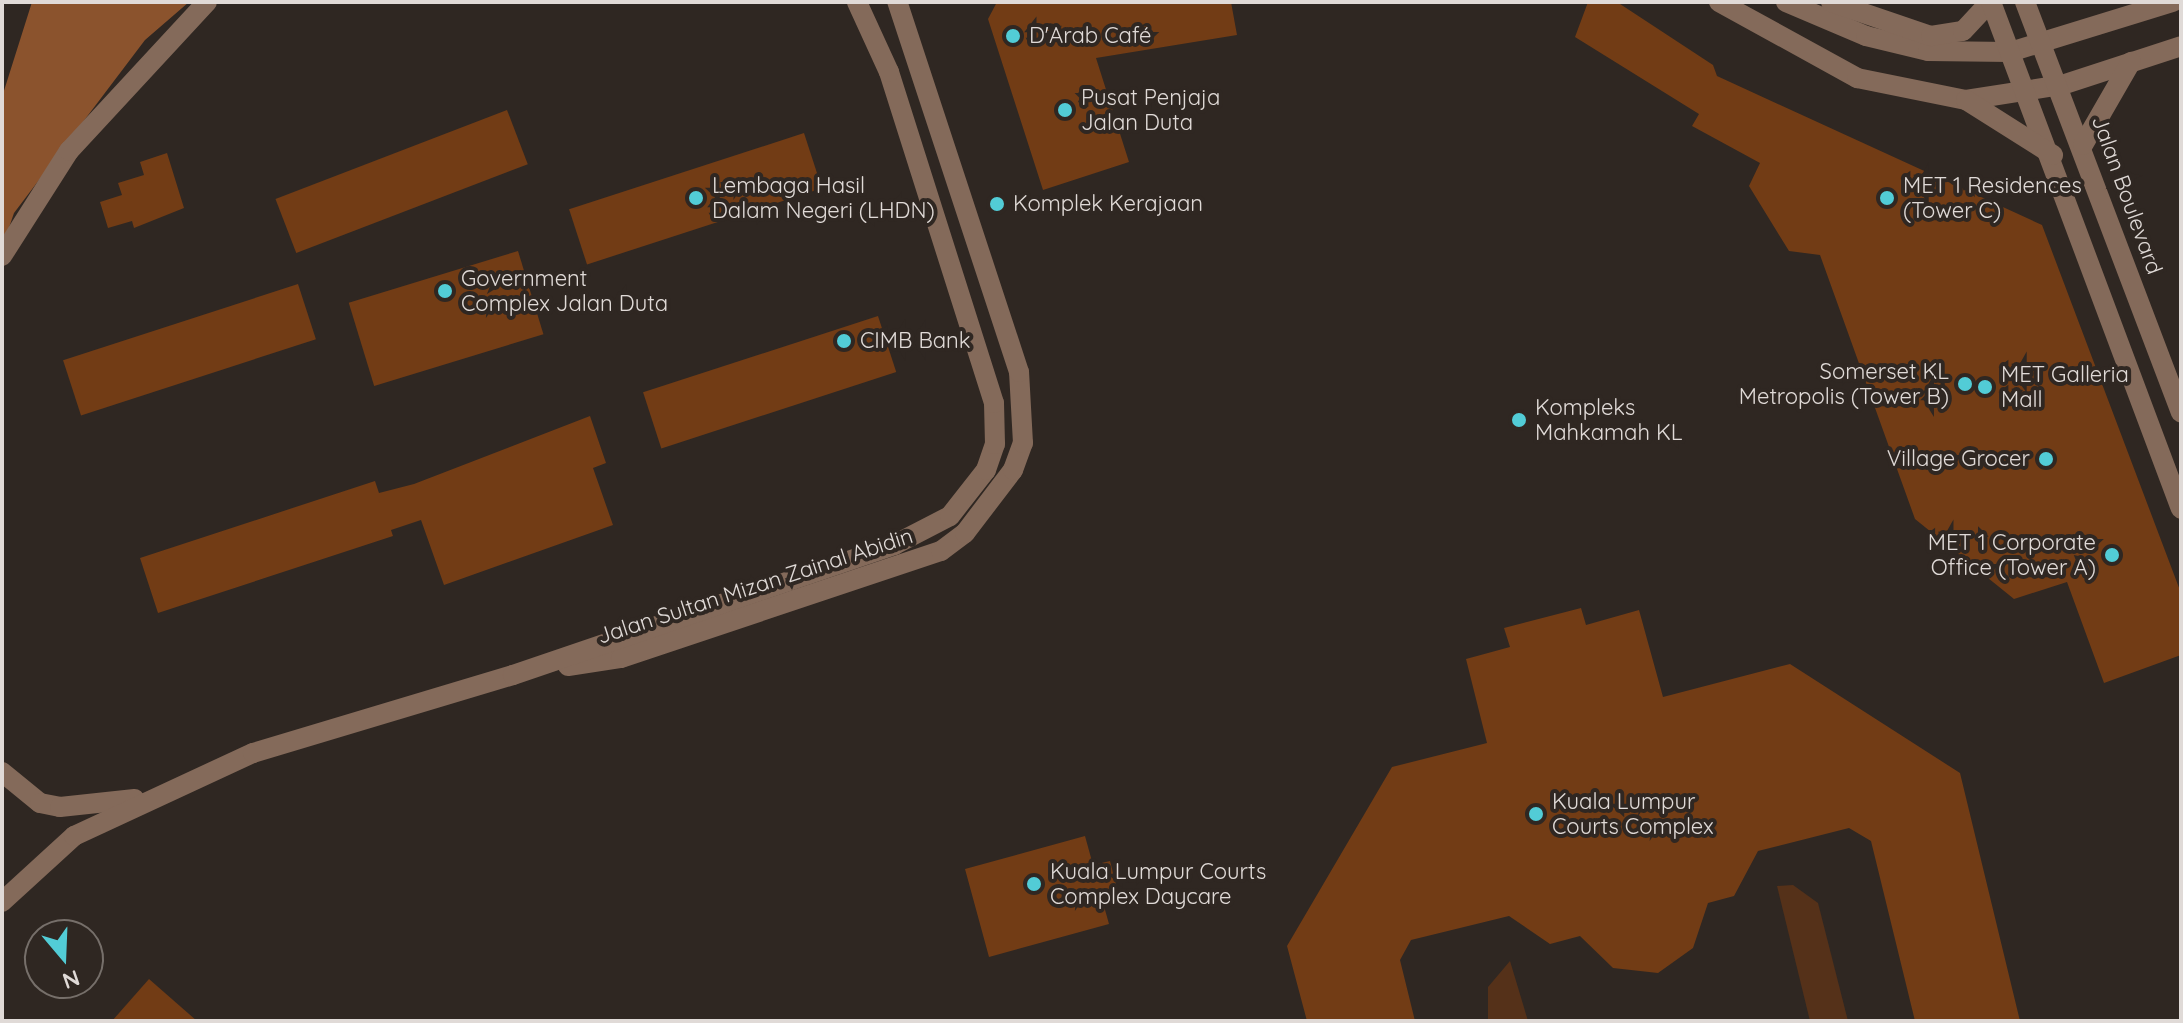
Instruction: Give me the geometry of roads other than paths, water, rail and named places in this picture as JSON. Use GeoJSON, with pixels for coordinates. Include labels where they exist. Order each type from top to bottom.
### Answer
{"type":"FeatureCollection","features":[{"type":"Feature","properties":{"kind":"street"},"geometry":{"type":"LineString","coordinates":[[2,256],[69,151],[207,2]]}},
{"type":"Feature","properties":{"kind":"street","name":"Jalan Sultan Mizan Zainal Abidin"},"geometry":{"type":"LineString","coordinates":[[2,902],[63,844],[143,798],[253,753],[513,675],[931,529],[986,470],[995,444],[989,382],[889,72],[857,2]]}},
{"type":"Feature","properties":{"kind":"street","name":"Jalan Sultan Mizan Zainal Abidin"},"geometry":{"type":"LineString","coordinates":[[513,675],[621,658],[927,557],[965,533],[1013,470],[1023,443],[1019,372],[897,2]]}},
{"type":"Feature","properties":{"kind":"street"},"geometry":{"type":"LineString","coordinates":[[906,2],[907,30]]}},
{"type":"Feature","properties":{"kind":"street"},"geometry":{"type":"LineString","coordinates":[[1719,2],[1857,78],[1966,100],[2029,93],[2062,85],[2181,46]]}},
{"type":"Feature","properties":{"kind":"street"},"geometry":{"type":"LineString","coordinates":[[1786,2],[1866,36],[1928,51],[2010,52],[2046,44],[2173,2]]}},
{"type":"Feature","properties":{"kind":"street"},"geometry":{"type":"LineString","coordinates":[[1831,2],[1931,36],[1963,31],[1990,2],[2053,155],[2181,509]]}},
{"type":"Feature","properties":{"kind":"street","name":"Jalan Boulevard"},"geometry":{"type":"LineString","coordinates":[[2025,2],[2062,85],[2181,412]]}},
{"type":"Feature","properties":{"kind":"street"},"geometry":{"type":"LineString","coordinates":[[2083,145],[2131,62]]}},
{"type":"Feature","properties":{"kind":"street"},"geometry":{"type":"LineString","coordinates":[[1966,100],[2053,155]]}},
{"type":"Feature","properties":{"kind":"street","name":"Jalan Sultan Mizan Zainal Abidin"},"geometry":{"type":"LineString","coordinates":[[2,772],[40,803],[60,807],[143,798]]}},
{"type":"Feature","properties":{"kind":"place","name":"D'Arab Café"},"geometry":{"type":"Point","coordinates":[1013,36]}},
{"type":"Feature","properties":{"kind":"place","name":"Pusat Penjaja Jalan Duta"},"geometry":{"type":"Point","coordinates":[1065,110]}},
{"type":"Feature","properties":{"kind":"place","name":"Lembaga Hasil Dalam Negeri (LHDN)"},"geometry":{"type":"Point","coordinates":[696,198]}},
{"type":"Feature","properties":{"kind":"place","name":"MET 1 Residences (Tower C)"},"geometry":{"type":"Point","coordinates":[1887,198]}},
{"type":"Feature","properties":{"kind":"place","name":"Komplek Kerajaan"},"geometry":{"type":"Point","coordinates":[997,204]}},
{"type":"Feature","properties":{"kind":"place","name":"Government Complex Jalan Duta"},"geometry":{"type":"Point","coordinates":[445,291]}},
{"type":"Feature","properties":{"kind":"place","name":"CIMB Bank"},"geometry":{"type":"Point","coordinates":[844,341]}},
{"type":"Feature","properties":{"kind":"place","name":"Somerset KL Metropolis (Tower B)"},"geometry":{"type":"Point","coordinates":[1965,384]}},
{"type":"Feature","properties":{"kind":"place","name":"MET Galleria Mall"},"geometry":{"type":"Point","coordinates":[1985,387]}},
{"type":"Feature","properties":{"kind":"place","name":"Kompleks Mahkamah KL"},"geometry":{"type":"Point","coordinates":[1519,420]}},
{"type":"Feature","properties":{"kind":"place","name":"Village Grocer"},"geometry":{"type":"Point","coordinates":[2046,459]}},
{"type":"Feature","properties":{"kind":"place","name":"MET 1 Corporate Office (Tower A)"},"geometry":{"type":"Point","coordinates":[2112,555]}},
{"type":"Feature","properties":{"kind":"place","name":"Kuala Lumpur Courts Complex"},"geometry":{"type":"Point","coordinates":[1536,814]}},
{"type":"Feature","properties":{"kind":"place","name":"Kuala Lumpur Courts Complex Daycare"},"geometry":{"type":"Point","coordinates":[1034,884]}}]}
